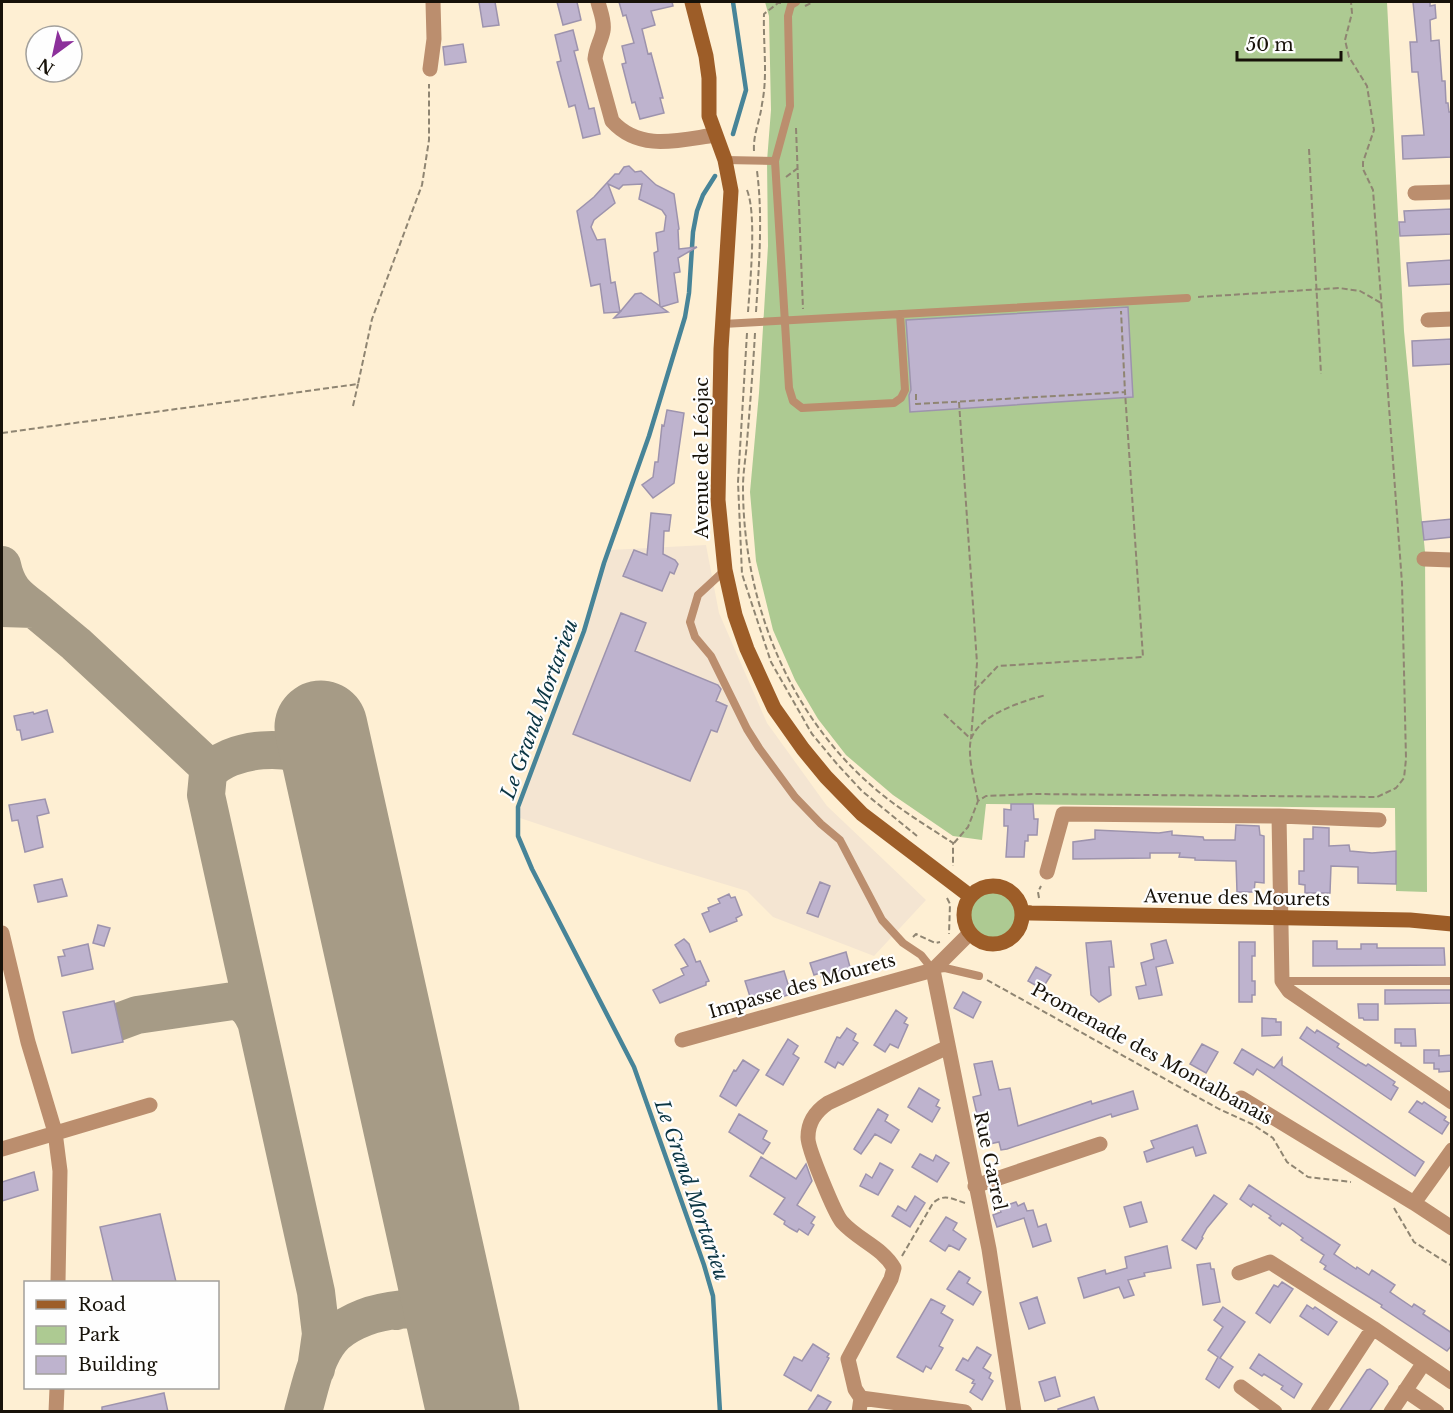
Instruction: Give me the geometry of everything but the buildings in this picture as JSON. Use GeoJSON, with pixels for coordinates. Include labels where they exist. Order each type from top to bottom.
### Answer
{"type":"FeatureCollection","features":[{"type":"Feature","properties":{"kind":"main road","name":"Avenue de Léojac"},"geometry":{"type":"LineString","coordinates":[[692,2],[710,78],[708,116],[725,160],[730,191],[723,324],[718,500],[725,570],[735,615],[774,708],[831,784],[862,814],[970,896]]}},
{"type":"Feature","properties":{"kind":"main road"},"geometry":{"type":"LineString","coordinates":[[1001,886],[1016,896],[1023,912],[1019,930],[1013,938],[995,945],[977,940],[965,925],[963,915],[970,896],[984,887],[1001,886]]}},
{"type":"Feature","properties":{"kind":"main road","name":"Avenue des Mourets"},"geometry":{"type":"LineString","coordinates":[[1023,912],[1031,914],[1410,920],[1452,924]]}},
{"type":"Feature","properties":{"kind":"street"},"geometry":{"type":"LineString","coordinates":[[430,69],[434,39],[433,2]]}},
{"type":"Feature","properties":{"kind":"street"},"geometry":{"type":"LineString","coordinates":[[598,2],[603,21],[603,32],[596,49],[596,59],[612,121],[619,129],[643,141],[660,142],[715,135]]}},
{"type":"Feature","properties":{"kind":"street"},"geometry":{"type":"LineString","coordinates":[[1415,193],[1452,192]]}},
{"type":"Feature","properties":{"kind":"street"},"geometry":{"type":"LineString","coordinates":[[1428,320],[1452,319]]}},
{"type":"Feature","properties":{"kind":"street"},"geometry":{"type":"LineString","coordinates":[[1424,559],[1452,560]]}},
{"type":"Feature","properties":{"kind":"street"},"geometry":{"type":"LineString","coordinates":[[1047,872],[1063,814],[1279,816],[1379,820]]}},
{"type":"Feature","properties":{"kind":"street"},"geometry":{"type":"LineString","coordinates":[[1279,816],[1282,981],[1289,991],[1452,1102]]}},
{"type":"Feature","properties":{"kind":"street"},"geometry":{"type":"LineString","coordinates":[[2,933],[28,1042],[55,1132],[60,1171],[58,1281]]}},
{"type":"Feature","properties":{"kind":"street"},"geometry":{"type":"LineString","coordinates":[[934,970],[970,933]]}},
{"type":"Feature","properties":{"kind":"street","name":"Impasse des Mourets"},"geometry":{"type":"LineString","coordinates":[[682,1040],[934,970]]}},
{"type":"Feature","properties":{"kind":"street","name":"Rue Garrel"},"geometry":{"type":"LineString","coordinates":[[934,970],[989,1249],[1014,1412]]}},
{"type":"Feature","properties":{"kind":"street"},"geometry":{"type":"LineString","coordinates":[[948,1047],[828,1103],[817,1111],[809,1125],[807,1140],[841,1221],[888,1257],[894,1268],[891,1279],[848,1359],[860,1405],[965,1412]]}},
{"type":"Feature","properties":{"kind":"street"},"geometry":{"type":"LineString","coordinates":[[1241,1098],[1452,1228]]}},
{"type":"Feature","properties":{"kind":"street"},"geometry":{"type":"LineString","coordinates":[[2,1149],[150,1105]]}},
{"type":"Feature","properties":{"kind":"street"},"geometry":{"type":"LineString","coordinates":[[975,1186],[1100,1144]]}},
{"type":"Feature","properties":{"kind":"street"},"geometry":{"type":"LineString","coordinates":[[1414,1203],[1452,1149]]}},
{"type":"Feature","properties":{"kind":"street"},"geometry":{"type":"LineString","coordinates":[[1239,1273],[1270,1262],[1452,1382]]}},
{"type":"Feature","properties":{"kind":"street"},"geometry":{"type":"LineString","coordinates":[[1318,1412],[1373,1328]]}},
{"type":"Feature","properties":{"kind":"street"},"geometry":{"type":"LineString","coordinates":[[1391,1412],[1423,1364]]}},
{"type":"Feature","properties":{"kind":"street"},"geometry":{"type":"LineString","coordinates":[[1241,1387],[1275,1412]]}},
{"type":"Feature","properties":{"kind":"street"},"geometry":{"type":"LineString","coordinates":[[56,1412],[57,1389]]}},
{"type":"Feature","properties":{"kind":"street"},"geometry":{"type":"LineString","coordinates":[[1406,1390],[1437,1412]]}},
{"type":"Feature","properties":{"kind":"lane"},"geometry":{"type":"LineString","coordinates":[[797,4],[788,16],[790,106],[775,161],[789,388],[793,401],[802,408],[894,403],[901,399],[904,390],[900,314]]}},
{"type":"Feature","properties":{"kind":"lane"},"geometry":{"type":"LineString","coordinates":[[725,160],[775,161]]}},
{"type":"Feature","properties":{"kind":"lane"},"geometry":{"type":"LineString","coordinates":[[723,324],[1186,298]]}},
{"type":"Feature","properties":{"kind":"lane"},"geometry":{"type":"LineString","coordinates":[[725,570],[698,595],[690,622],[694,638],[711,656],[747,729],[795,797],[840,840],[882,920],[903,943],[921,955],[934,970],[945,968],[979,976]]}},
{"type":"Feature","properties":{"kind":"lane"},"geometry":{"type":"LineString","coordinates":[[1282,981],[1450,981]]}},
{"type":"Feature","properties":{"kind":"path"},"geometry":{"type":"LineString","coordinates":[[813,2],[778,3],[764,14],[763,104],[753,139],[760,196],[743,487],[750,564],[759,604],[771,640],[792,688],[819,729],[857,772],[892,802],[953,843]]}},
{"type":"Feature","properties":{"kind":"path"},"geometry":{"type":"LineString","coordinates":[[978,801],[986,796],[1032,794],[1377,797],[1396,788],[1404,778],[1406,735],[1402,583],[1373,190],[1363,169],[1363,162],[1374,130],[1367,86],[1348,57],[1345,40],[1352,13],[1351,2]]}},
{"type":"Feature","properties":{"kind":"path"},"geometry":{"type":"LineString","coordinates":[[353,406],[372,319],[422,185],[429,140],[427,97],[430,69]]}},
{"type":"Feature","properties":{"kind":"path"},"geometry":{"type":"LineString","coordinates":[[796,124],[803,319]]}},
{"type":"Feature","properties":{"kind":"path"},"geometry":{"type":"LineString","coordinates":[[1309,149],[1321,374]]}},
{"type":"Feature","properties":{"kind":"path"},"geometry":{"type":"LineString","coordinates":[[746,188],[749,195],[751,229],[752,322],[738,482],[742,574],[771,662],[812,734],[862,790],[907,826],[919,840]]}},
{"type":"Feature","properties":{"kind":"path"},"geometry":{"type":"LineString","coordinates":[[1186,298],[1339,288],[1360,291],[1381,303]]}},
{"type":"Feature","properties":{"kind":"path"},"geometry":{"type":"LineString","coordinates":[[975,690],[998,666],[1143,657],[1120,302]]}},
{"type":"Feature","properties":{"kind":"path"},"geometry":{"type":"LineString","coordinates":[[2,433],[357,384]]}},
{"type":"Feature","properties":{"kind":"path"},"geometry":{"type":"LineString","coordinates":[[915,393],[916,404],[1125,392]]}},
{"type":"Feature","properties":{"kind":"path"},"geometry":{"type":"LineString","coordinates":[[952,868],[954,864],[953,843],[968,827],[978,801],[971,756],[977,663],[958,402]]}},
{"type":"Feature","properties":{"kind":"path"},"geometry":{"type":"LineString","coordinates":[[972,739],[988,717],[1047,695]]}},
{"type":"Feature","properties":{"kind":"path"},"geometry":{"type":"LineString","coordinates":[[944,714],[972,739]]}},
{"type":"Feature","properties":{"kind":"path"},"geometry":{"type":"LineString","coordinates":[[903,943],[916,934],[935,943],[943,941]]}},
{"type":"Feature","properties":{"kind":"path","name":"Promenade des Montalbanais"},"geometry":{"type":"LineString","coordinates":[[979,976],[1178,1086],[1252,1124],[1273,1138],[1287,1162],[1308,1177],[1349,1181],[1358,1186]]}},
{"type":"Feature","properties":{"kind":"path"},"geometry":{"type":"LineString","coordinates":[[892,1264],[906,1251],[937,1199],[951,1198],[968,1205],[979,1204]]}},
{"type":"Feature","properties":{"kind":"path"},"geometry":{"type":"LineString","coordinates":[[1392,1206],[1414,1242],[1452,1266]]}},
{"type":"Feature","properties":{"kind":"shaded area"},"geometry":{"type":"Polygon","coordinates":[[[706,545],[719,613],[767,723],[827,806],[926,900],[874,956],[773,917],[747,891],[517,817],[610,550],[706,545]]]}},
{"type":"Feature","properties":{"kind":"green space"},"geometry":{"type":"Polygon","coordinates":[[[765,2],[1387,2],[1404,331],[1425,552],[1427,892],[1396,891],[1395,808],[986,804],[982,840],[953,836],[893,795],[846,755],[818,719],[795,680],[773,630],[756,561],[750,492],[768,246],[767,161],[771,110],[769,16],[765,2]]]}},
{"type":"Feature","properties":{"kind":"green space"},"geometry":{"type":"Polygon","coordinates":[[[993,892],[1009,899],[1016,915],[1009,931],[993,938],[977,931],[970,915],[977,899],[993,892]]]}},
{"type":"Feature","properties":{"kind":"waterway","name":"Le Grand Mortarieu"},"geometry":{"type":"LineString","coordinates":[[733,2],[746,90],[733,134]]}},
{"type":"Feature","properties":{"kind":"waterway","name":"Le Grand Mortarieu"},"geometry":{"type":"LineString","coordinates":[[715,176],[703,195],[697,211],[685,317],[649,436],[604,563],[584,631],[518,807],[518,836],[532,869],[634,1067],[704,1265],[713,1296],[720,1412]]}},
{"type":"Feature","properties":{"kind":"taxiway"},"geometry":{"type":"LineString","coordinates":[[2,565],[6,580],[13,590],[34,609]]}},
{"type":"Feature","properties":{"kind":"taxiway"},"geometry":{"type":"LineString","coordinates":[[2,608],[34,609],[76,644],[204,763],[211,767],[215,766]]}},
{"type":"Feature","properties":{"kind":"taxiway"},"geometry":{"type":"LineString","coordinates":[[316,1369],[321,1334],[316,1292],[206,795],[208,774],[217,765],[230,758],[262,750],[295,752],[309,757],[319,765],[328,779],[344,830]]}},
{"type":"Feature","properties":{"kind":"taxiway"},"geometry":{"type":"LineString","coordinates":[[118,1022],[137,1015],[233,1001],[248,1008],[256,1022]]}},
{"type":"Feature","properties":{"kind":"taxiway"},"geometry":{"type":"LineString","coordinates":[[396,1311],[416,1302],[427,1289],[437,1250]]}},
{"type":"Feature","properties":{"kind":"taxiway"},"geometry":{"type":"LineString","coordinates":[[303,1412],[317,1364],[331,1339],[356,1321],[390,1311],[425,1312],[439,1318],[450,1329],[459,1351],[469,1395]]}},
{"type":"Feature","properties":{"kind":"runway"},"geometry":{"type":"LineString","coordinates":[[321,727],[473,1412]]}}]}
